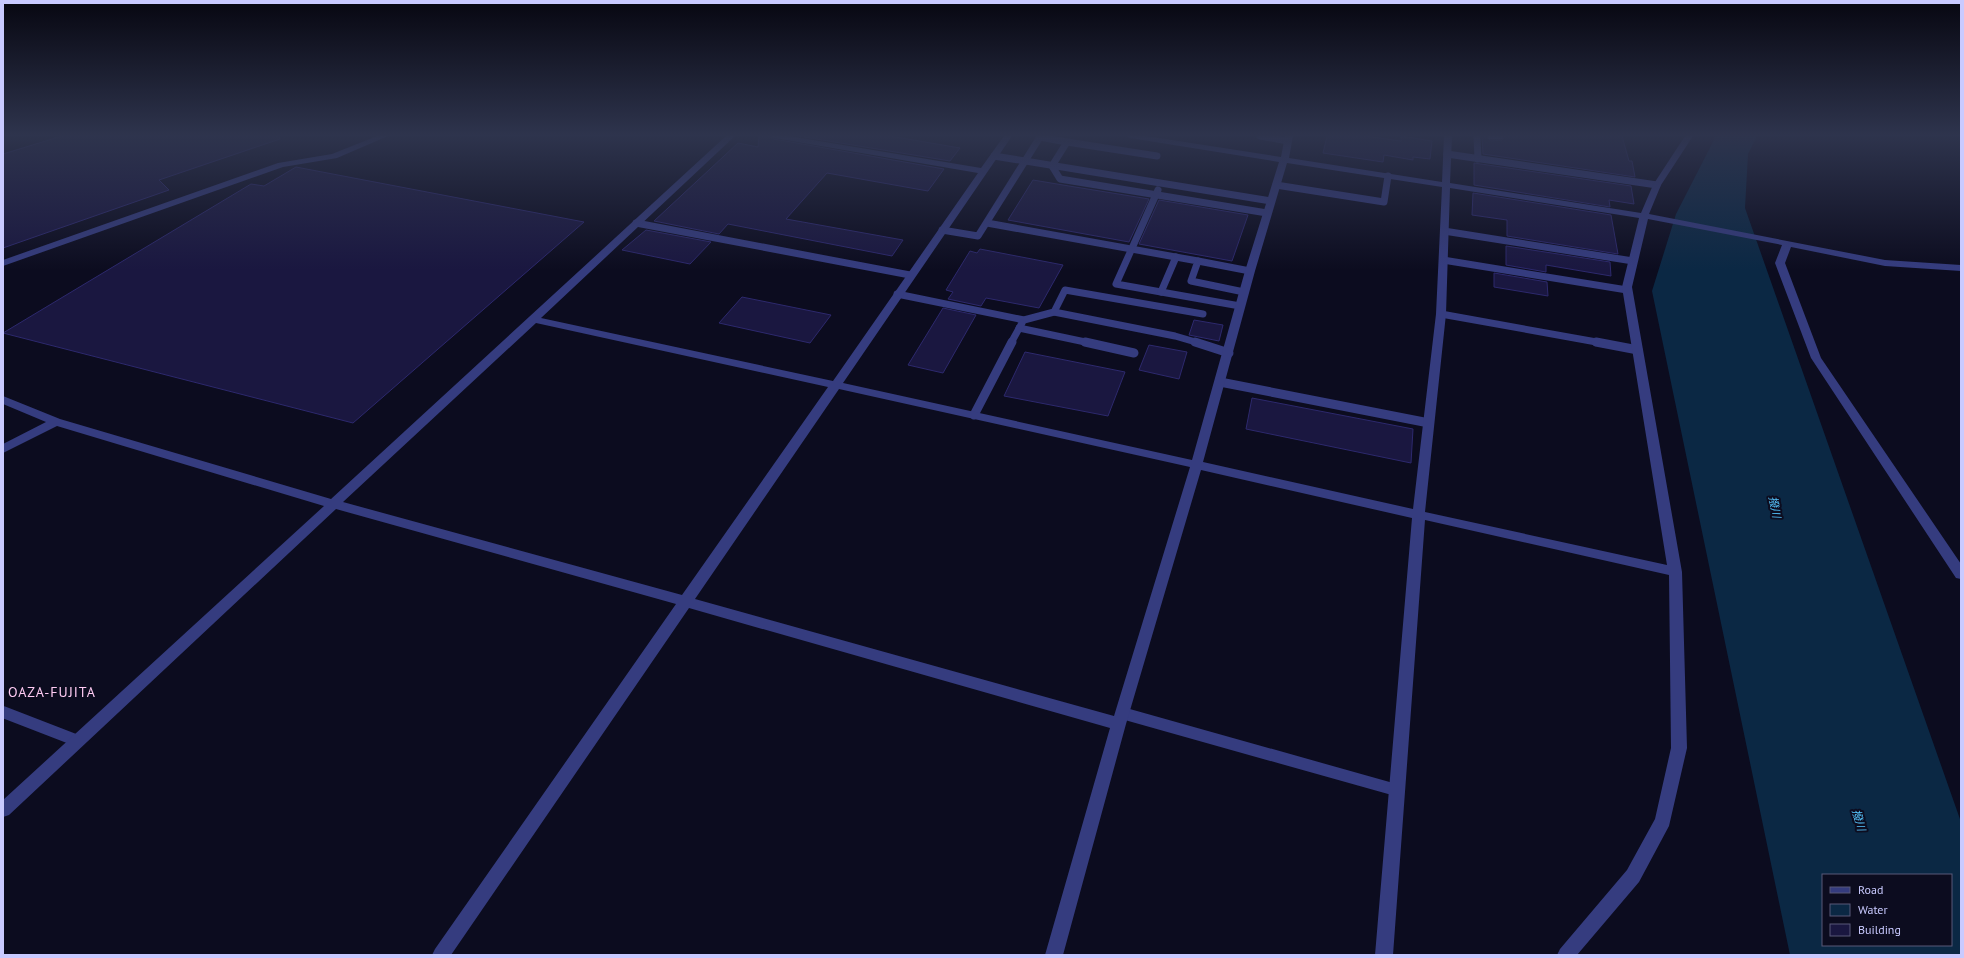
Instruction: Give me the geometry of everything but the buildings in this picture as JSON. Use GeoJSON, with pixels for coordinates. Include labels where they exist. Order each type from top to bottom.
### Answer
{"type":"FeatureCollection","features":[{"type":"Feature","properties":{"kind":"street"},"geometry":{"type":"LineString","coordinates":[[3,263],[236,181]]}},
{"type":"Feature","properties":{"kind":"street"},"geometry":{"type":"LineString","coordinates":[[3,810],[683,181]]}},
{"type":"Feature","properties":{"kind":"street"},"geometry":{"type":"LineString","coordinates":[[443,954],[684,601],[836,386],[910,275],[977,181]]}},
{"type":"Feature","properties":{"kind":"street"},"geometry":{"type":"LineString","coordinates":[[1054,955],[1120,719],[1197,464],[1229,353],[1240,306],[1277,181]]}},
{"type":"Feature","properties":{"kind":"street"},"geometry":{"type":"LineString","coordinates":[[1418,181],[1671,220],[1885,263],[1961,268]]}},
{"type":"Feature","properties":{"kind":"street"},"geometry":{"type":"LineString","coordinates":[[1384,955],[1419,513],[1441,314],[1446,181]]}},
{"type":"Feature","properties":{"kind":"street"},"geometry":{"type":"LineString","coordinates":[[1566,955],[1633,876],[1663,821],[1679,748],[1675,572],[1627,290],[1644,216],[1660,181]]}},
{"type":"Feature","properties":{"kind":"street"},"geometry":{"type":"LineString","coordinates":[[1787,244],[1780,263],[1816,358],[1961,574]]}},
{"type":"Feature","properties":{"kind":"street"},"geometry":{"type":"LineString","coordinates":[[533,319],[1419,513],[1675,572]]}},
{"type":"Feature","properties":{"kind":"street"},"geometry":{"type":"LineString","coordinates":[[3,400],[56,422],[333,504],[1120,719]]}},
{"type":"Feature","properties":{"kind":"street"},"geometry":{"type":"LineString","coordinates":[[3,449],[56,422]]}},
{"type":"Feature","properties":{"kind":"lane"},"geometry":{"type":"LineString","coordinates":[[942,230],[978,236],[1013,181]]}},
{"type":"Feature","properties":{"kind":"lane"},"geometry":{"type":"LineString","coordinates":[[1070,181],[1267,213]]}},
{"type":"Feature","properties":{"kind":"lane"},"geometry":{"type":"LineString","coordinates":[[1140,181],[1271,201]]}},
{"type":"Feature","properties":{"kind":"lane"},"geometry":{"type":"LineString","coordinates":[[1276,185],[1384,202],[1387,181]]}},
{"type":"Feature","properties":{"kind":"lane"},"geometry":{"type":"LineString","coordinates":[[1627,181],[1657,185]]}},
{"type":"Feature","properties":{"kind":"lane"},"geometry":{"type":"LineString","coordinates":[[1160,184],[1116,284],[1240,306]]}},
{"type":"Feature","properties":{"kind":"lane"},"geometry":{"type":"LineString","coordinates":[[987,223],[1132,248],[1250,271]]}},
{"type":"Feature","properties":{"kind":"lane"},"geometry":{"type":"LineString","coordinates":[[636,224],[910,275]]}},
{"type":"Feature","properties":{"kind":"lane"},"geometry":{"type":"LineString","coordinates":[[1444,231],[1633,261]]}},
{"type":"Feature","properties":{"kind":"lane"},"geometry":{"type":"LineString","coordinates":[[1161,292],[1176,257]]}},
{"type":"Feature","properties":{"kind":"lane"},"geometry":{"type":"LineString","coordinates":[[1443,260],[1627,290]]}},
{"type":"Feature","properties":{"kind":"lane"},"geometry":{"type":"LineString","coordinates":[[1198,261],[1191,281],[1244,292]]}},
{"type":"Feature","properties":{"kind":"lane"},"geometry":{"type":"LineString","coordinates":[[1054,312],[1065,290],[1203,314]]}},
{"type":"Feature","properties":{"kind":"lane"},"geometry":{"type":"LineString","coordinates":[[897,294],[1024,320],[1054,312],[1175,336],[1229,353]]}},
{"type":"Feature","properties":{"kind":"lane"},"geometry":{"type":"LineString","coordinates":[[1441,314],[1638,350]]}},
{"type":"Feature","properties":{"kind":"lane"},"geometry":{"type":"LineString","coordinates":[[974,415],[1024,320]]}},
{"type":"Feature","properties":{"kind":"lane"},"geometry":{"type":"LineString","coordinates":[[1019,328],[1134,353]]}},
{"type":"Feature","properties":{"kind":"lane"},"geometry":{"type":"LineString","coordinates":[[1220,382],[1429,423]]}},
{"type":"Feature","properties":{"kind":"lane"},"geometry":{"type":"LineString","coordinates":[[3,712],[78,741]]}},
{"type":"Feature","properties":{"kind":"lane"},"geometry":{"type":"LineString","coordinates":[[1120,719],[1396,790]]}},
{"type":"Feature","properties":{"kind":"water","name":"撥川"},"geometry":{"type":"Polygon","coordinates":[[[1693,181],[1747,181],[1745,208],[1961,822],[1961,955],[1790,955],[1652,291],[1676,214],[1693,181]]]}},
{"type":"Feature","properties":{"kind":"district","name":"OAZA-FUJITA"},"geometry":{"type":"Point","coordinates":[52,692]}}]}
